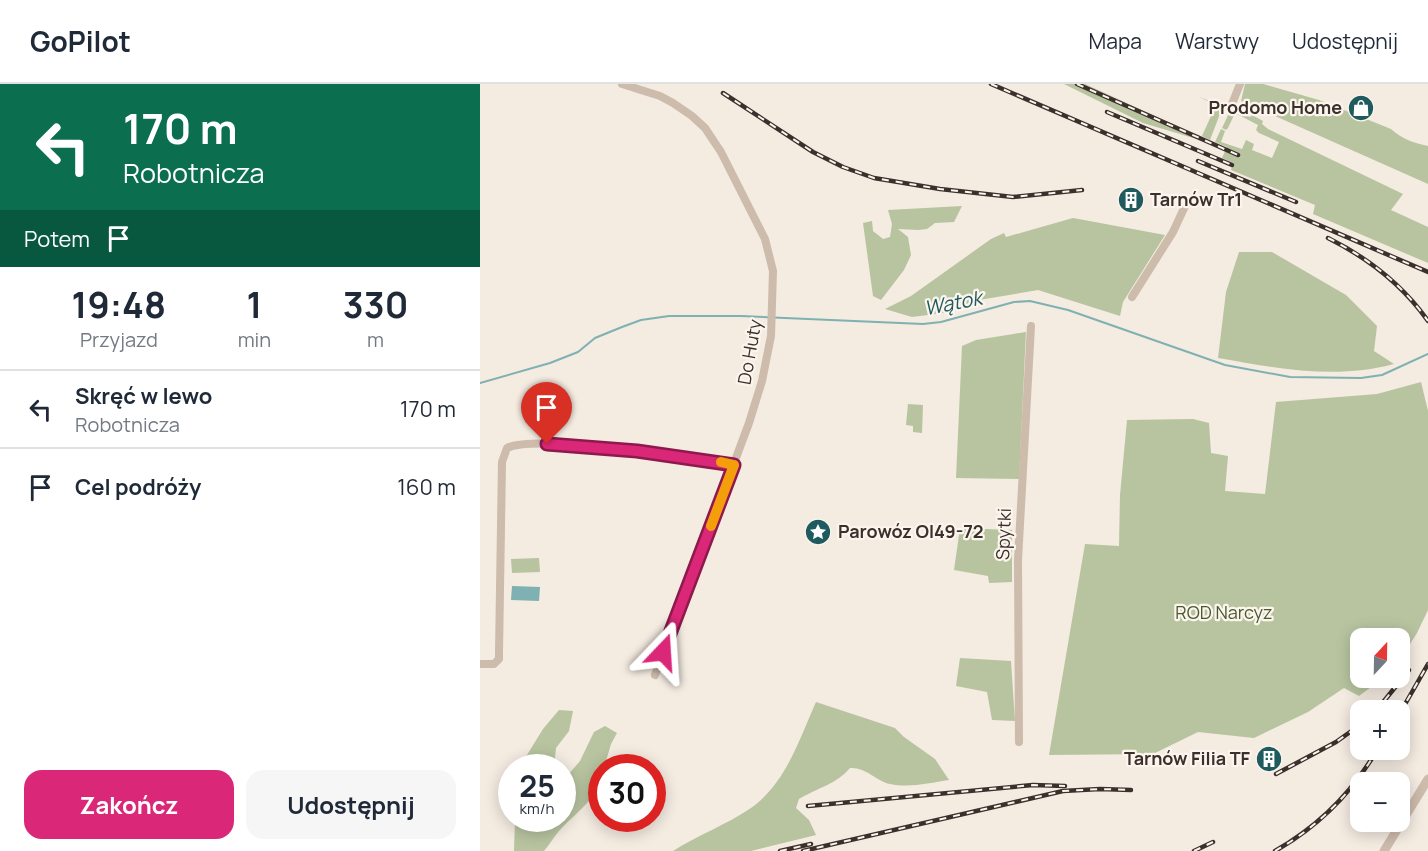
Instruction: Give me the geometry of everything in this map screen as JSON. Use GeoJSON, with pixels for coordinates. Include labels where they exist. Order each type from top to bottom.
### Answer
{"type":"FeatureCollection","features":[{"type":"Feature","properties":{"kind":"street","name":"Do Huty"},"geometry":{"type":"LineString","coordinates":[[622,84],[660,96],[692,116],[705,128],[715,142],[765,239],[772,271],[771,325],[762,381],[734,465],[656,675]]}},
{"type":"Feature","properties":{"kind":"street"},"geometry":{"type":"LineString","coordinates":[[1232,104],[1240,84]]}},
{"type":"Feature","properties":{"kind":"street"},"geometry":{"type":"LineString","coordinates":[[1132,297],[1173,231],[1186,204]]}},
{"type":"Feature","properties":{"kind":"street","name":"Spytki"},"geometry":{"type":"LineString","coordinates":[[1019,742],[1018,560],[1031,326]]}},
{"type":"Feature","properties":{"kind":"street"},"geometry":{"type":"LineString","coordinates":[[480,664],[494,664],[499,659],[502,462],[507,448],[525,443],[547,444],[637,451],[734,465]]}},
{"type":"Feature","properties":{"kind":"street"},"geometry":{"type":"LineString","coordinates":[[1384,851],[1428,779]]}},
{"type":"Feature","properties":{"kind":"green space"},"geometry":{"type":"Polygon","coordinates":[[[1064,84],[1085,84],[1201,137],[1200,140],[1143,123],[1064,84]]]}},
{"type":"Feature","properties":{"kind":"green space"},"geometry":{"type":"Polygon","coordinates":[[[1245,84],[1263,84],[1319,100],[1391,129],[1408,140],[1428,146],[1428,184],[1241,101],[1245,84]]]}},
{"type":"Feature","properties":{"kind":"green space"},"geometry":{"type":"Polygon","coordinates":[[[1199,97],[1223,106],[1210,140],[1202,136],[1216,105],[1199,97]]]}},
{"type":"Feature","properties":{"kind":"green space"},"geometry":{"type":"Polygon","coordinates":[[[1235,110],[1250,117],[1252,115],[1263,121],[1262,124],[1268,129],[1403,194],[1391,210],[1428,227],[1428,263],[1313,214],[1315,205],[1231,170],[1233,163],[1222,158],[1227,147],[1215,142],[1221,129],[1225,131],[1221,142],[1242,149],[1246,140],[1254,144],[1252,150],[1272,158],[1279,142],[1259,133],[1256,130],[1258,125],[1235,113],[1228,128],[1226,130],[1222,128],[1230,111],[1235,110]]]}},
{"type":"Feature","properties":{"kind":"green space"},"geometry":{"type":"Polygon","coordinates":[[[962,206],[954,222],[935,223],[927,229],[898,229],[908,237],[911,255],[904,270],[881,300],[873,296],[863,223],[872,221],[873,231],[883,239],[890,237],[892,224],[888,210],[962,206]]]}},
{"type":"Feature","properties":{"kind":"green space"},"geometry":{"type":"Polygon","coordinates":[[[1073,218],[1165,235],[1123,302],[1120,316],[1038,290],[973,301],[952,312],[912,317],[885,309],[911,296],[991,239],[1004,233],[1006,237],[1073,218]]]}},
{"type":"Feature","properties":{"kind":"green space"},"geometry":{"type":"Polygon","coordinates":[[[1239,252],[1272,252],[1346,295],[1377,326],[1374,351],[1394,364],[1372,369],[1328,372],[1284,369],[1218,358],[1226,292],[1239,252]]]}},
{"type":"Feature","properties":{"kind":"green space"},"geometry":{"type":"Polygon","coordinates":[[[1026,332],[1019,479],[956,478],[962,346],[976,340],[1026,332]]]}},
{"type":"Feature","properties":{"kind":"green space","name":"ROD Narcyz"},"geometry":{"type":"Polygon","coordinates":[[[1421,382],[1428,411],[1428,610],[1410,644],[1410,628],[1350,628],[1350,688],[1370,688],[1359,696],[1344,688],[1308,712],[1254,738],[1198,732],[1153,754],[1049,755],[1085,544],[1119,546],[1120,495],[1127,420],[1193,419],[1209,423],[1211,453],[1228,456],[1225,491],[1265,494],[1276,402],[1377,394],[1421,382]]]}},
{"type":"Feature","properties":{"kind":"green space"},"geometry":{"type":"Polygon","coordinates":[[[908,404],[923,405],[922,433],[913,432],[913,426],[906,425],[908,404]]]}},
{"type":"Feature","properties":{"kind":"green space"},"geometry":{"type":"Polygon","coordinates":[[[960,528],[1012,530],[1012,582],[989,583],[988,576],[954,570],[960,528]]]}},
{"type":"Feature","properties":{"kind":"green space"},"geometry":{"type":"Polygon","coordinates":[[[539,558],[540,572],[512,573],[511,559],[539,558]]]}},
{"type":"Feature","properties":{"kind":"green space"},"geometry":{"type":"Polygon","coordinates":[[[960,658],[1011,661],[1015,721],[992,720],[987,692],[956,686],[960,658]]]}},
{"type":"Feature","properties":{"kind":"green space"},"geometry":{"type":"Polygon","coordinates":[[[816,702],[895,728],[935,759],[949,780],[920,785],[897,785],[885,782],[856,768],[850,768],[833,782],[799,799],[796,808],[809,820],[816,835],[751,851],[673,851],[741,814],[763,798],[774,786],[790,760],[816,702]]]}},
{"type":"Feature","properties":{"kind":"green space"},"geometry":{"type":"Polygon","coordinates":[[[559,710],[573,711],[569,731],[556,748],[555,754],[528,754],[543,729],[559,710]]]}},
{"type":"Feature","properties":{"kind":"green space"},"geometry":{"type":"Polygon","coordinates":[[[605,726],[617,733],[608,754],[588,754],[588,802],[576,814],[576,766],[594,732],[605,726]]]}},
{"type":"Feature","properties":{"kind":"green space"},"geometry":{"type":"Polygon","coordinates":[[[515,832],[558,832],[544,851],[514,851],[515,832]]]}},
{"type":"Feature","properties":{"kind":"water"},"geometry":{"type":"Polygon","coordinates":[[[512,586],[540,587],[539,601],[511,600],[512,586]]]}},
{"type":"Feature","properties":{"kind":"waterway","name":"Wątok"},"geometry":{"type":"LineString","coordinates":[[480,383],[550,363],[578,352],[595,338],[641,320],[669,316],[741,316],[923,324],[941,322],[1014,302],[1030,301],[1068,310],[1225,365],[1290,377],[1361,378],[1382,375],[1428,354]]}},
{"type":"Feature","properties":{"kind":"railway"},"geometry":{"type":"LineString","coordinates":[[991,84],[1428,272]]}},
{"type":"Feature","properties":{"kind":"railway"},"geometry":{"type":"LineString","coordinates":[[1077,84],[1238,155]]}},
{"type":"Feature","properties":{"kind":"railway"},"geometry":{"type":"LineString","coordinates":[[723,93],[813,152],[843,167],[874,178],[940,189],[1013,197],[1082,190]]}},
{"type":"Feature","properties":{"kind":"railway"},"geometry":{"type":"LineString","coordinates":[[1107,112],[1232,165]]}},
{"type":"Feature","properties":{"kind":"railway"},"geometry":{"type":"LineString","coordinates":[[1198,161],[1296,202]]}},
{"type":"Feature","properties":{"kind":"railway"},"geometry":{"type":"LineString","coordinates":[[1328,238],[1357,254],[1383,273],[1407,295],[1428,321]]}},
{"type":"Feature","properties":{"kind":"railway"},"geometry":{"type":"LineString","coordinates":[[1407,700],[1428,664]]}},
{"type":"Feature","properties":{"kind":"railway"},"geometry":{"type":"LineString","coordinates":[[1385,700],[1395,688]]}},
{"type":"Feature","properties":{"kind":"railway"},"geometry":{"type":"LineString","coordinates":[[1276,774],[1350,732]]}},
{"type":"Feature","properties":{"kind":"railway"},"geometry":{"type":"LineString","coordinates":[[1275,851],[1306,831],[1333,807],[1357,780],[1371,760]]}},
{"type":"Feature","properties":{"kind":"railway"},"geometry":{"type":"LineString","coordinates":[[808,806],[1033,785],[1065,786]]}},
{"type":"Feature","properties":{"kind":"railway"},"geometry":{"type":"LineString","coordinates":[[803,851],[1063,791],[1131,790]]}},
{"type":"Feature","properties":{"kind":"railway"},"geometry":{"type":"LineString","coordinates":[[1194,851],[1213,842]]}},
{"type":"Feature","properties":{"kind":"railway"},"geometry":{"type":"LineString","coordinates":[[780,851],[811,844]]}},
{"type":"Feature","properties":{"kind":"slow traffic"},"geometry":{"type":"LineString","coordinates":[[711,526],[734,465],[721,462]]}},
{"type":"Feature","properties":{"kind":"place","name":"Prodomo Home"},"geometry":{"type":"Point","coordinates":[1361,108]}},
{"type":"Feature","properties":{"kind":"place","name":"Tarnów Tr1"},"geometry":{"type":"Point","coordinates":[1131,200]}},
{"type":"Feature","properties":{"kind":"place","name":"Parowóz Ol49-72"},"geometry":{"type":"Point","coordinates":[818,532]}},
{"type":"Feature","properties":{"kind":"place","name":"Tarnów Filia TF"},"geometry":{"type":"Point","coordinates":[1269,759]}},
{"type":"Feature","properties":{"kind":"route"},"geometry":{"type":"LineString","coordinates":[[547,444],[637,451],[734,465],[663,652]]}}]}
